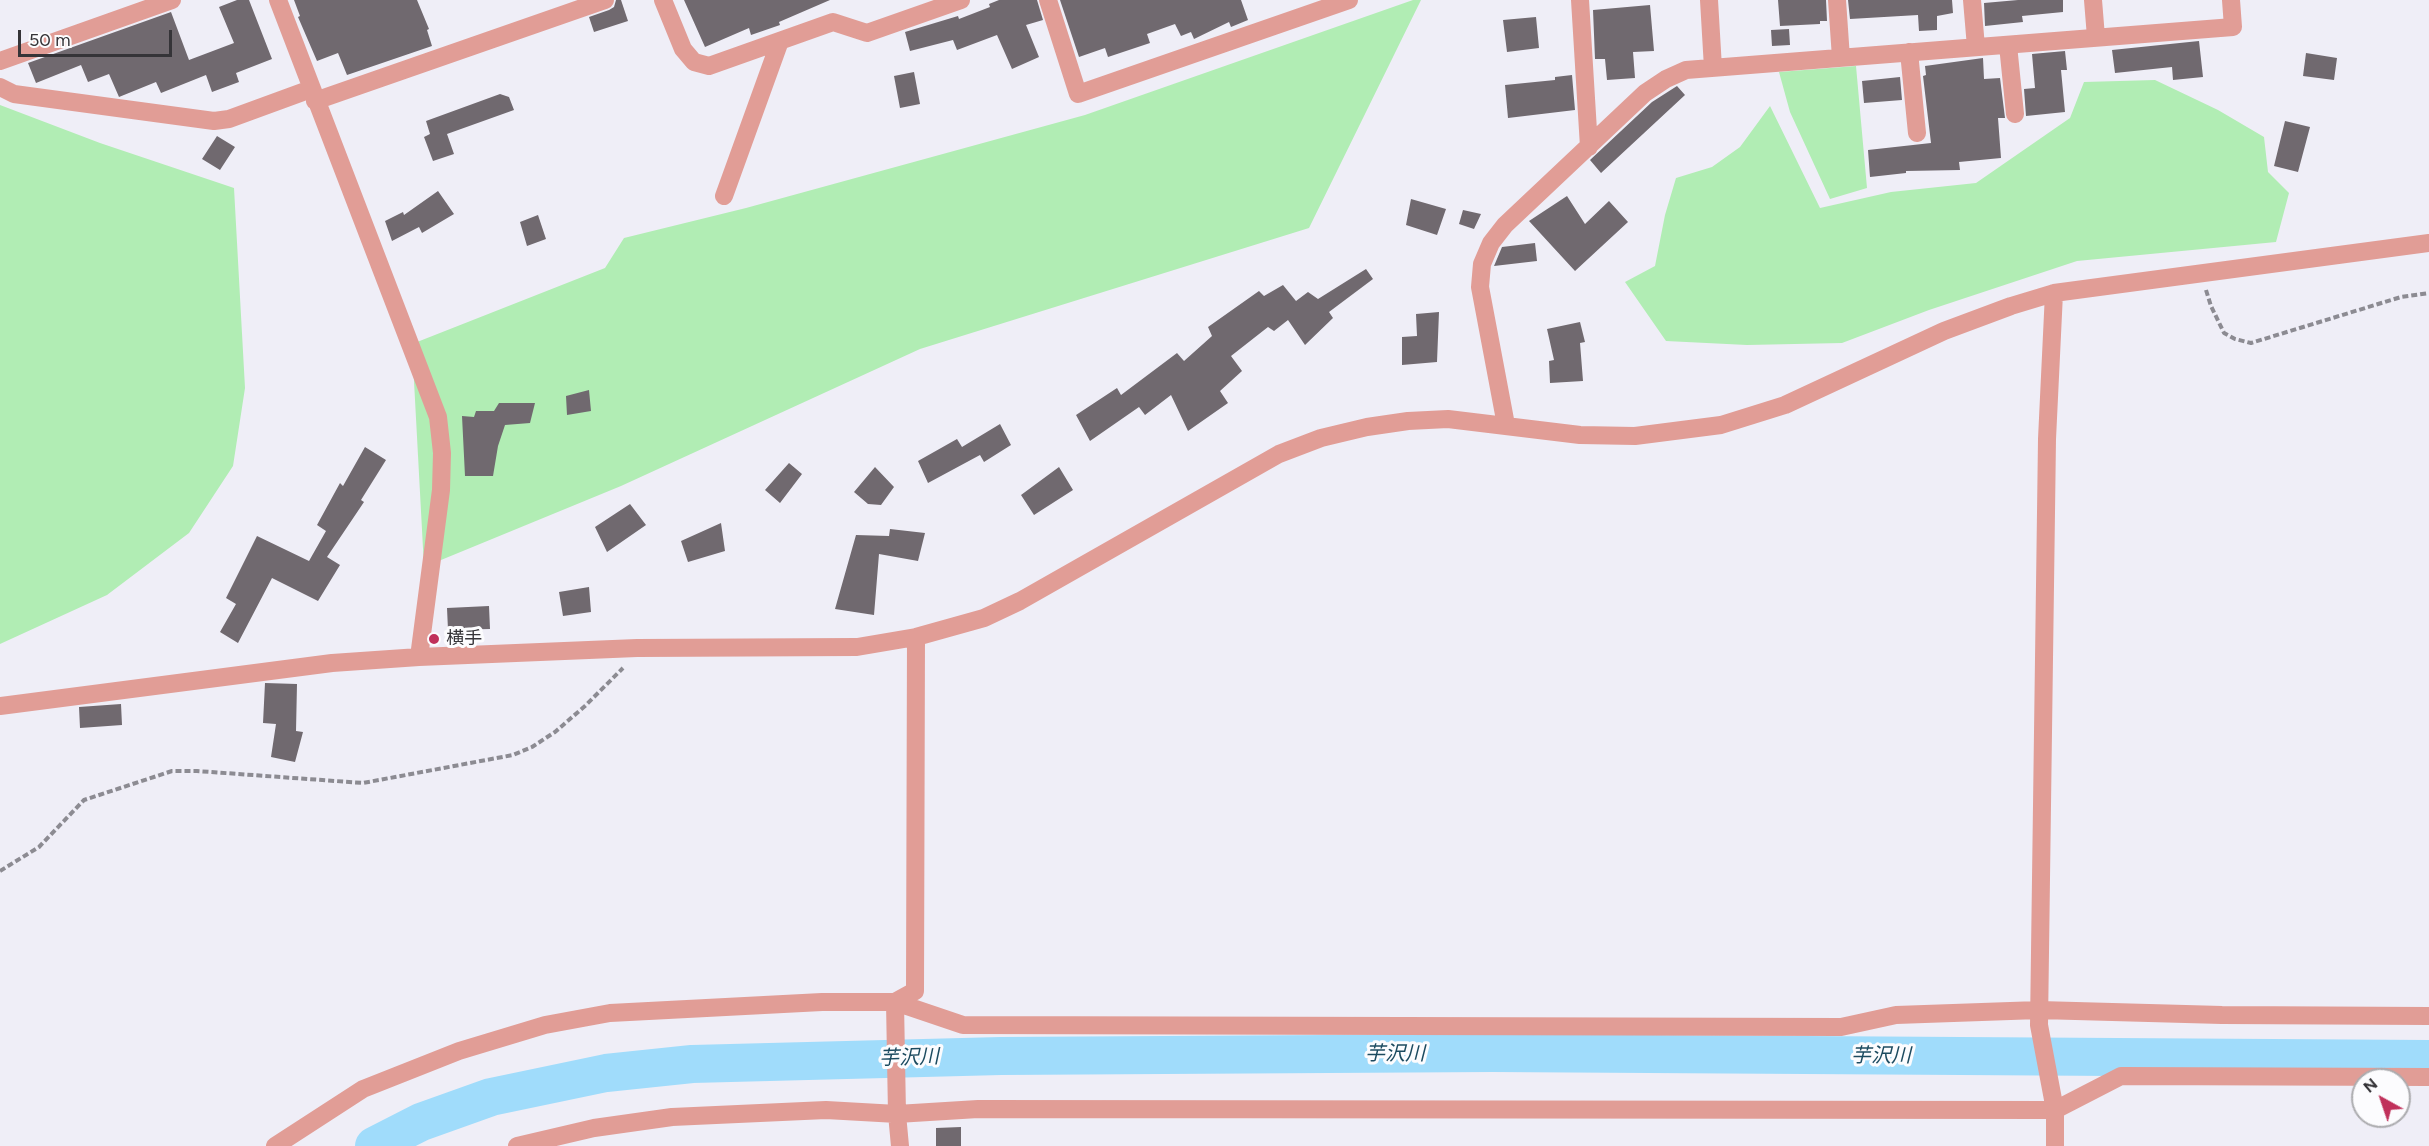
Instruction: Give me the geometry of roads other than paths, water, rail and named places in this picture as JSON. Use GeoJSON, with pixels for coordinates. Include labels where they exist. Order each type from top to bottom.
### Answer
{"type":"FeatureCollection","features":[{"type":"Feature","properties":{"kind":"street"},"geometry":{"type":"LineString","coordinates":[[0,61],[172,0]]}},
{"type":"Feature","properties":{"kind":"street"},"geometry":{"type":"LineString","coordinates":[[278,0],[438,417],[442,453],[441,490],[419,657]]}},
{"type":"Feature","properties":{"kind":"street"},"geometry":{"type":"LineString","coordinates":[[0,87],[14,94],[214,121],[229,119],[313,95],[605,0]]}},
{"type":"Feature","properties":{"kind":"street"},"geometry":{"type":"LineString","coordinates":[[663,0],[683,49],[694,62],[709,66],[832,22],[867,33],[961,0]]}},
{"type":"Feature","properties":{"kind":"street"},"geometry":{"type":"LineString","coordinates":[[1048,0],[1078,94],[1350,0]]}},
{"type":"Feature","properties":{"kind":"street"},"geometry":{"type":"LineString","coordinates":[[1580,0],[1589,147]]}},
{"type":"Feature","properties":{"kind":"street"},"geometry":{"type":"LineString","coordinates":[[1708,0],[1713,68]]}},
{"type":"Feature","properties":{"kind":"street"},"geometry":{"type":"LineString","coordinates":[[1837,0],[1841,58]]}},
{"type":"Feature","properties":{"kind":"street"},"geometry":{"type":"LineString","coordinates":[[1972,0],[1976,47]]}},
{"type":"Feature","properties":{"kind":"street"},"geometry":{"type":"LineString","coordinates":[[2093,0],[2096,36]]}},
{"type":"Feature","properties":{"kind":"street"},"geometry":{"type":"LineString","coordinates":[[1506,425],[1480,287],[1482,264],[1491,243],[1505,225],[1645,93],[1666,79],[1686,70],[2233,27],[2231,0]]}},
{"type":"Feature","properties":{"kind":"street"},"geometry":{"type":"LineString","coordinates":[[724,196],[780,41]]}},
{"type":"Feature","properties":{"kind":"street"},"geometry":{"type":"LineString","coordinates":[[2008,45],[2015,114]]}},
{"type":"Feature","properties":{"kind":"street"},"geometry":{"type":"LineString","coordinates":[[1909,52],[1917,133]]}},
{"type":"Feature","properties":{"kind":"street"},"geometry":{"type":"LineString","coordinates":[[0,706],[332,663],[637,648],[857,647],[916,637],[984,618],[1020,601],[1279,454],[1321,438],[1367,427],[1408,421],[1448,419],[1580,435],[1635,436],[1721,425],[1785,405],[1944,331],[2054,293],[2429,243]]}},
{"type":"Feature","properties":{"kind":"street"},"geometry":{"type":"LineString","coordinates":[[2054,293],[2047,439],[2039,1018],[2055,1110],[2055,1146]]}},
{"type":"Feature","properties":{"kind":"street"},"geometry":{"type":"LineString","coordinates":[[895,1002],[915,992],[916,637]]}},
{"type":"Feature","properties":{"kind":"street"},"geometry":{"type":"LineString","coordinates":[[275,1146],[363,1089],[459,1051],[544,1025],[610,1013],[822,1002],[895,1002],[963,1025],[1840,1027],[1896,1015],[2039,1018],[2429,1017]]}},
{"type":"Feature","properties":{"kind":"street"},"geometry":{"type":"LineString","coordinates":[[895,1002],[897,1114],[900,1146]]}},
{"type":"Feature","properties":{"kind":"street"},"geometry":{"type":"LineString","coordinates":[[517,1146],[594,1128],[672,1117],[826,1110],[897,1114],[978,1109],[2055,1110],[2121,1076],[2429,1077]]}},
{"type":"Feature","properties":{"kind":"waterway","name":"芋沢川"},"geometry":{"type":"LineString","coordinates":[[374,1146],[421,1122],[491,1097],[606,1073],[692,1064],[1001,1056],[1492,1053],[2429,1059]]}},
{"type":"Feature","properties":{"kind":"place","name":"横手"},"geometry":{"type":"Point","coordinates":[434,639]}}]}
